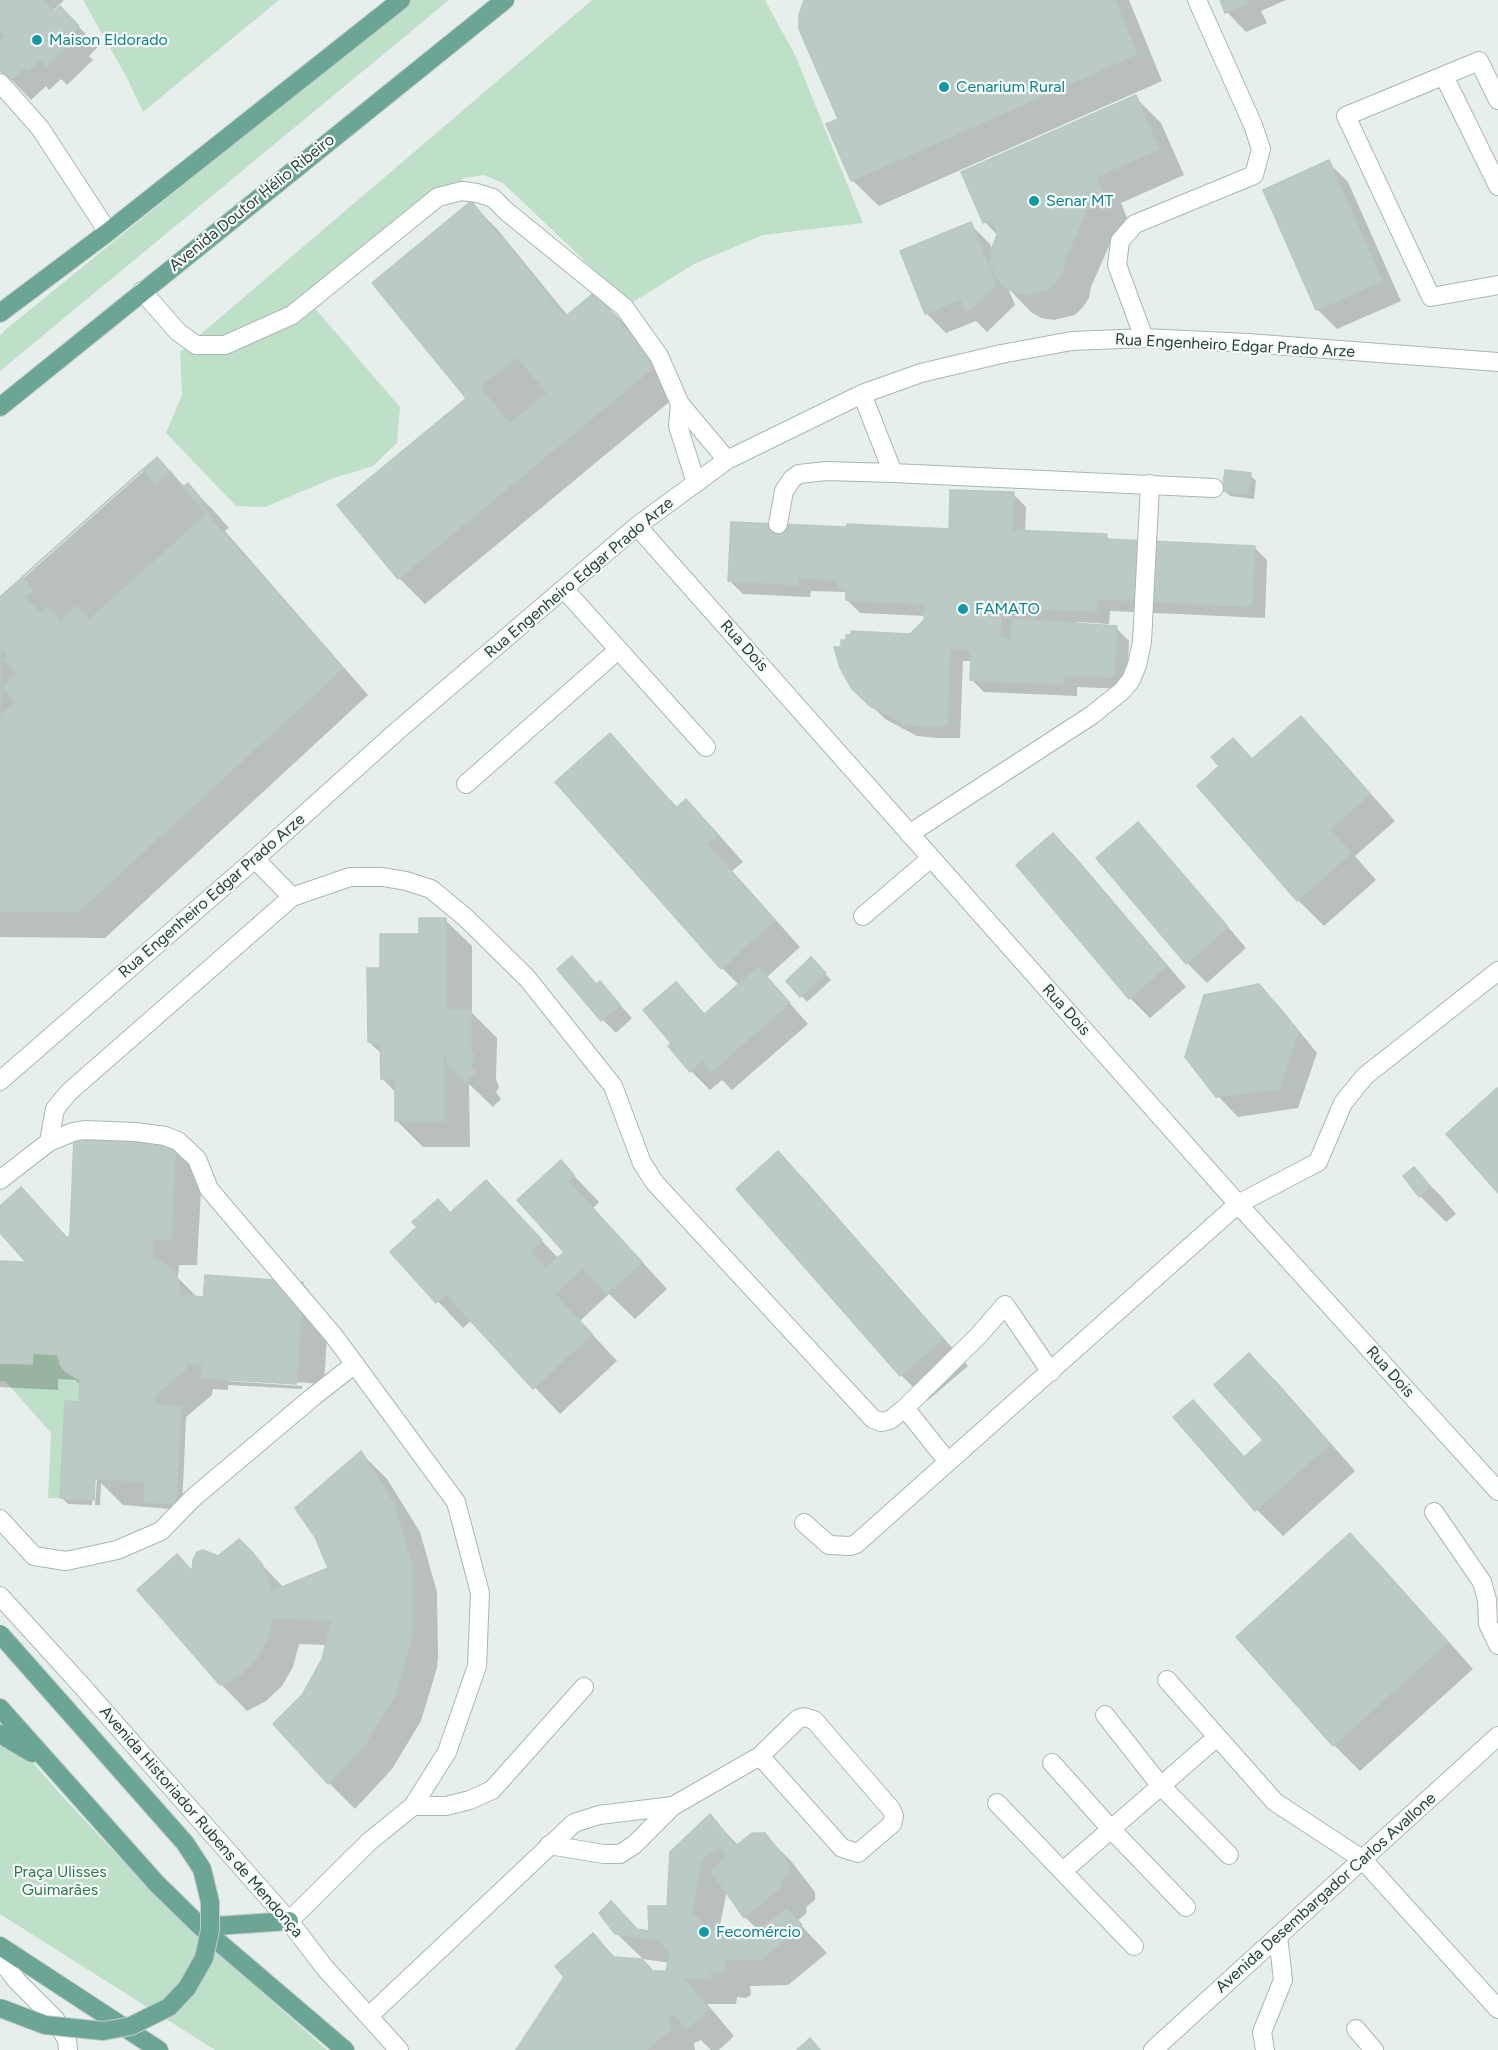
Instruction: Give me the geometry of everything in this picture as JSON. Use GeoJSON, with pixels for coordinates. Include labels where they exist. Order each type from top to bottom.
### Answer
{"type":"FeatureCollection","features":[{"type":"Feature","properties":{"kind":"main road"},"geometry":{"type":"LineString","coordinates":[[0,313],[108,232],[401,0]]}},
{"type":"Feature","properties":{"kind":"main road","name":"Avenida Doutor Hélio Ribeiro"},"geometry":{"type":"LineString","coordinates":[[0,407],[505,0]]}},
{"type":"Feature","properties":{"kind":"main road"},"geometry":{"type":"LineString","coordinates":[[0,1634],[185,1843],[202,1869],[210,1902],[210,1930],[204,1958],[187,1988],[169,2007],[131,2026],[103,2031],[45,2025],[0,2008]]}},
{"type":"Feature","properties":{"kind":"main road"},"geometry":{"type":"LineString","coordinates":[[0,1708],[157,1884],[201,1927],[345,2050]]}},
{"type":"Feature","properties":{"kind":"main road"},"geometry":{"type":"LineString","coordinates":[[0,1734],[49,1763]]}},
{"type":"Feature","properties":{"kind":"main road"},"geometry":{"type":"LineString","coordinates":[[201,1927],[289,1921]]}},
{"type":"Feature","properties":{"kind":"main road"},"geometry":{"type":"LineString","coordinates":[[0,1946],[159,2050]]}},
{"type":"Feature","properties":{"kind":"street"},"geometry":{"type":"LineString","coordinates":[[1144,338],[1118,265],[1120,241],[1135,224],[1254,175],[1261,150],[1253,125],[1197,0]]}},
{"type":"Feature","properties":{"kind":"street"},"geometry":{"type":"LineString","coordinates":[[1498,100],[1479,61],[1346,116],[1431,297],[1498,285]]}},
{"type":"Feature","properties":{"kind":"street"},"geometry":{"type":"LineString","coordinates":[[1444,76],[1498,186]]}},
{"type":"Feature","properties":{"kind":"street"},"geometry":{"type":"LineString","coordinates":[[0,82],[40,128],[108,232]]}},
{"type":"Feature","properties":{"kind":"street"},"geometry":{"type":"LineString","coordinates":[[142,291],[178,332],[196,345],[225,345],[292,315],[438,197],[462,191],[477,193],[493,198],[506,212],[624,307],[659,356],[680,404],[727,460]]}},
{"type":"Feature","properties":{"kind":"street","name":"Rua Engenheiro Edgar Prado Arze"},"geometry":{"type":"LineString","coordinates":[[0,1081],[255,859],[396,732],[637,526],[727,460],[862,394],[921,373],[1001,354],[1072,341],[1144,338],[1248,343],[1498,362]]}},
{"type":"Feature","properties":{"kind":"street"},"geometry":{"type":"LineString","coordinates":[[862,394],[893,472]]}},
{"type":"Feature","properties":{"kind":"street"},"geometry":{"type":"LineString","coordinates":[[680,404],[678,426],[696,483]]}},
{"type":"Feature","properties":{"kind":"street"},"geometry":{"type":"LineString","coordinates":[[778,524],[784,491],[799,474],[826,471],[893,472],[1214,488]]}},
{"type":"Feature","properties":{"kind":"street"},"geometry":{"type":"LineString","coordinates":[[909,834],[1092,715],[1122,691],[1131,680],[1142,642],[1150,484]]}},
{"type":"Feature","properties":{"kind":"street","name":"Rua Dois"},"geometry":{"type":"LineString","coordinates":[[637,526],[1238,1204],[1498,1491]]}},
{"type":"Feature","properties":{"kind":"street"},"geometry":{"type":"LineString","coordinates":[[564,589],[706,747]]}},
{"type":"Feature","properties":{"kind":"street"},"geometry":{"type":"LineString","coordinates":[[466,784],[618,650]]}},
{"type":"Feature","properties":{"kind":"street"},"geometry":{"type":"LineString","coordinates":[[863,916],[932,858]]}},
{"type":"Feature","properties":{"kind":"street"},"geometry":{"type":"LineString","coordinates":[[255,859],[292,897]]}},
{"type":"Feature","properties":{"kind":"street"},"geometry":{"type":"LineString","coordinates":[[49,1142],[55,1109],[69,1092],[292,897],[350,877],[383,876],[406,881],[431,889],[466,918],[527,978],[613,1086],[642,1163],[655,1183],[873,1419],[881,1422],[890,1420],[905,1408],[979,1335],[1005,1305],[1051,1372]]}},
{"type":"Feature","properties":{"kind":"street"},"geometry":{"type":"LineString","coordinates":[[804,1523],[829,1545],[856,1544],[1238,1204],[1318,1162],[1343,1103],[1365,1076],[1498,970]]}},
{"type":"Feature","properties":{"kind":"street"},"geometry":{"type":"LineString","coordinates":[[0,1180],[49,1142],[73,1132],[84,1130],[135,1132],[178,1140],[197,1159],[208,1189],[334,1336],[456,1502],[480,1593],[477,1666],[447,1752],[413,1806],[369,1841],[289,1921]]}},
{"type":"Feature","properties":{"kind":"street"},"geometry":{"type":"LineString","coordinates":[[0,1519],[34,1556],[66,1561],[117,1550],[161,1531],[193,1498],[355,1364]]}},
{"type":"Feature","properties":{"kind":"street"},"geometry":{"type":"LineString","coordinates":[[905,1408],[948,1462]]}},
{"type":"Feature","properties":{"kind":"street"},"geometry":{"type":"LineString","coordinates":[[1434,1512],[1482,1582],[1487,1600],[1488,1624],[1498,1645]]}},
{"type":"Feature","properties":{"kind":"street","name":"Avenida Historiador Rubens de Mendonça"},"geometry":{"type":"LineString","coordinates":[[0,1596],[289,1921],[326,1968],[399,2050]]}},
{"type":"Feature","properties":{"kind":"street"},"geometry":{"type":"LineString","coordinates":[[1167,1680],[1275,1802],[1362,1859],[1498,2009]]}},
{"type":"Feature","properties":{"kind":"street"},"geometry":{"type":"LineString","coordinates":[[413,1806],[446,1806],[470,1800],[492,1790],[584,1687]]}},
{"type":"Feature","properties":{"kind":"street"},"geometry":{"type":"LineString","coordinates":[[1105,1715],[1160,1785],[1229,1855]]}},
{"type":"Feature","properties":{"kind":"street"},"geometry":{"type":"LineString","coordinates":[[549,1845],[604,1854],[620,1854],[634,1845],[673,1806],[760,1756],[798,1719],[804,1717],[814,1720],[891,1809],[894,1816],[892,1824],[858,1853],[842,1848],[760,1756]]}},
{"type":"Feature","properties":{"kind":"street","name":"Avenida Desembargador Carlos Avallone"},"geometry":{"type":"LineString","coordinates":[[1153,2050],[1498,1736]]}},
{"type":"Feature","properties":{"kind":"street"},"geometry":{"type":"LineString","coordinates":[[1063,1871],[1217,1737]]}},
{"type":"Feature","properties":{"kind":"street"},"geometry":{"type":"LineString","coordinates":[[1052,1763],[1110,1828],[1186,1907]]}},
{"type":"Feature","properties":{"kind":"street"},"geometry":{"type":"LineString","coordinates":[[997,1803],[1134,1946]]}},
{"type":"Feature","properties":{"kind":"street"},"geometry":{"type":"LineString","coordinates":[[369,2016],[574,1823],[599,1815],[673,1806]]}},
{"type":"Feature","properties":{"kind":"street"},"geometry":{"type":"LineString","coordinates":[[1265,2050],[1262,2032],[1283,1980],[1278,1936]]}},
{"type":"Feature","properties":{"kind":"street"},"geometry":{"type":"LineString","coordinates":[[0,1959],[17,1981],[56,2019],[67,2040],[68,2050]]}},
{"type":"Feature","properties":{"kind":"street"},"geometry":{"type":"LineString","coordinates":[[1356,2030],[1374,2050]]}},
{"type":"Feature","properties":{"kind":"green space"},"geometry":{"type":"Polygon","coordinates":[[[83,0],[279,0],[143,112],[127,78],[83,0]]]}},
{"type":"Feature","properties":{"kind":"green space"},"geometry":{"type":"Polygon","coordinates":[[[411,0],[449,0],[0,371],[0,336],[5,330],[411,0]]]}},
{"type":"Feature","properties":{"kind":"green space"},"geometry":{"type":"Polygon","coordinates":[[[592,0],[765,0],[795,55],[863,223],[763,235],[694,264],[630,304],[503,183],[484,175],[464,178],[312,305],[400,407],[397,443],[373,466],[334,478],[265,507],[236,506],[166,433],[182,395],[180,352],[592,0]]]}},
{"type":"Feature","properties":{"kind":"green space"},"geometry":{"type":"Polygon","coordinates":[[[33,1353],[58,1355],[60,1364],[66,1372],[80,1380],[79,1402],[65,1401],[60,1498],[48,1498],[51,1433],[5,1381],[0,1381],[0,1363],[32,1364],[33,1353]]]}},
{"type":"Feature","properties":{"kind":"green space","name":"Praça Ulisses Guimarães"},"geometry":{"type":"Polygon","coordinates":[[[0,1725],[62,1796],[162,1903],[327,2050],[215,2050],[0,1914],[0,1725]]]}},
{"type":"Feature","properties":{"kind":"building","name":"Maison Eldorado"},"geometry":{"type":"Polygon","coordinates":[[[0,0],[43,0],[54,12],[60,6],[79,26],[70,35],[74,39],[46,66],[40,60],[28,71],[25,68],[10,81],[0,70],[0,41],[5,36],[0,30],[0,0]]]}},
{"type":"Feature","properties":{"kind":"building","name":"Cenarium Rural"},"geometry":{"type":"Polygon","coordinates":[[[804,0],[1115,0],[1137,54],[851,181],[826,124],[838,119],[799,29],[799,15],[804,0]]]}},
{"type":"Feature","properties":{"kind":"building"},"geometry":{"type":"Polygon","coordinates":[[[1220,0],[1247,0],[1248,3],[1225,13],[1220,0]]]}},
{"type":"Feature","properties":{"kind":"building","name":"Senar MT"},"geometry":{"type":"Polygon","coordinates":[[[1136,95],[1159,149],[1096,177],[1102,191],[1087,210],[1065,260],[1063,272],[1048,289],[1027,295],[1003,286],[995,275],[991,263],[991,250],[998,233],[990,220],[983,223],[961,172],[1136,95]]]}},
{"type":"Feature","properties":{"kind":"building"},"geometry":{"type":"Polygon","coordinates":[[[1329,160],[1382,281],[1316,310],[1263,190],[1329,160]]]}},
{"type":"Feature","properties":{"kind":"building"},"geometry":{"type":"Polygon","coordinates":[[[471,201],[565,316],[466,398],[372,283],[471,201]]]}},
{"type":"Feature","properties":{"kind":"building"},"geometry":{"type":"Polygon","coordinates":[[[971,222],[996,285],[966,313],[961,299],[925,314],[900,251],[971,222]]]}},
{"type":"Feature","properties":{"kind":"building"},"geometry":{"type":"Polygon","coordinates":[[[595,292],[655,366],[467,522],[406,448],[595,292]]]}},
{"type":"Feature","properties":{"kind":"building"},"geometry":{"type":"Polygon","coordinates":[[[517,356],[547,393],[510,424],[480,387],[517,356]]]}},
{"type":"Feature","properties":{"kind":"building"},"geometry":{"type":"Polygon","coordinates":[[[406,448],[467,522],[398,579],[337,505],[406,448]]]}},
{"type":"Feature","properties":{"kind":"building"},"geometry":{"type":"Polygon","coordinates":[[[157,457],[343,668],[78,912],[0,911],[0,597],[157,457]]]}},
{"type":"Feature","properties":{"kind":"building"},"geometry":{"type":"Polygon","coordinates":[[[143,469],[156,484],[170,471],[183,487],[188,483],[203,501],[200,504],[208,513],[89,620],[77,606],[61,621],[48,607],[40,614],[25,597],[33,590],[22,577],[143,469]]]}},
{"type":"Feature","properties":{"kind":"building"},"geometry":{"type":"Polygon","coordinates":[[[1225,470],[1251,473],[1248,494],[1222,491],[1225,470]]]}},
{"type":"Feature","properties":{"kind":"building","name":"FAMATO"},"geometry":{"type":"Polygon","coordinates":[[[950,490],[1014,492],[1012,530],[1107,534],[1106,539],[1255,546],[1252,606],[1097,599],[1097,611],[1002,607],[1000,638],[1011,639],[1012,619],[1117,626],[1114,677],[1065,675],[1064,684],[970,680],[971,650],[950,648],[947,726],[924,726],[903,723],[870,706],[852,689],[840,668],[834,647],[841,647],[841,640],[846,640],[846,635],[851,635],[851,631],[910,634],[924,620],[925,604],[846,600],[846,589],[838,588],[838,580],[798,578],[798,585],[728,581],[731,522],[949,529],[950,490]]]}},
{"type":"Feature","properties":{"kind":"building"},"geometry":{"type":"Polygon","coordinates":[[[0,647],[8,656],[4,659],[17,675],[3,687],[16,702],[0,716],[0,647]]]}},
{"type":"Feature","properties":{"kind":"building"},"geometry":{"type":"Polygon","coordinates":[[[1301,716],[1370,794],[1330,829],[1351,853],[1297,901],[1197,786],[1219,766],[1211,757],[1233,738],[1252,759],[1301,716]]]}},
{"type":"Feature","properties":{"kind":"building"},"geometry":{"type":"Polygon","coordinates":[[[610,733],[676,808],[686,799],[718,835],[707,844],[775,920],[721,969],[555,782],[610,733]]]}},
{"type":"Feature","properties":{"kind":"building"},"geometry":{"type":"Polygon","coordinates":[[[1138,822],[1228,927],[1186,964],[1096,858],[1138,822]]]}},
{"type":"Feature","properties":{"kind":"building"},"geometry":{"type":"Polygon","coordinates":[[[1053,833],[1167,966],[1129,999],[1016,865],[1053,833]]]}},
{"type":"Feature","properties":{"kind":"building"},"geometry":{"type":"Polygon","coordinates":[[[419,918],[446,918],[447,1010],[471,1010],[471,1053],[473,1053],[474,1060],[470,1065],[476,1072],[466,1082],[447,1064],[447,1054],[444,1054],[444,1121],[395,1121],[395,1079],[381,1079],[380,1043],[368,1042],[367,968],[380,968],[380,934],[419,934],[419,918]]]}},
{"type":"Feature","properties":{"kind":"building"},"geometry":{"type":"Polygon","coordinates":[[[572,956],[596,984],[600,981],[620,1005],[601,1021],[557,969],[572,956]]]}},
{"type":"Feature","properties":{"kind":"building"},"geometry":{"type":"Polygon","coordinates":[[[811,957],[826,973],[800,997],[786,981],[811,957]]]}},
{"type":"Feature","properties":{"kind":"building"},"geometry":{"type":"Polygon","coordinates":[[[758,967],[790,1003],[711,1072],[702,1060],[690,1072],[668,1046],[758,967]]]}},
{"type":"Feature","properties":{"kind":"building"},"geometry":{"type":"Polygon","coordinates":[[[676,982],[704,1014],[671,1043],[643,1010],[676,982]]]}},
{"type":"Feature","properties":{"kind":"building"},"geometry":{"type":"Polygon","coordinates":[[[1259,984],[1298,1031],[1279,1089],[1216,1097],[1185,1057],[1204,995],[1259,984]]]}},
{"type":"Feature","properties":{"kind":"building"},"geometry":{"type":"Polygon","coordinates":[[[1498,1089],[1498,1193],[1446,1134],[1498,1089]]]}},
{"type":"Feature","properties":{"kind":"building"},"geometry":{"type":"Polygon","coordinates":[[[74,1138],[176,1144],[171,1240],[153,1239],[152,1260],[168,1266],[175,1273],[179,1282],[180,1295],[203,1297],[203,1302],[301,1308],[298,1358],[202,1352],[202,1365],[187,1363],[186,1369],[155,1395],[154,1406],[148,1405],[145,1481],[95,1479],[99,1403],[79,1402],[80,1380],[66,1372],[60,1364],[58,1355],[33,1353],[32,1364],[0,1363],[0,1261],[26,1262],[0,1233],[0,1206],[21,1187],[67,1238],[70,1235],[74,1138]]]}},
{"type":"Feature","properties":{"kind":"building"},"geometry":{"type":"Polygon","coordinates":[[[778,1151],[943,1339],[900,1376],[736,1189],[778,1151]]]}},
{"type":"Feature","properties":{"kind":"building"},"geometry":{"type":"Polygon","coordinates":[[[561,1160],[574,1175],[568,1181],[642,1262],[607,1294],[583,1268],[555,1294],[592,1334],[533,1389],[446,1294],[436,1303],[390,1252],[417,1227],[412,1222],[438,1199],[450,1213],[486,1180],[542,1240],[530,1251],[546,1268],[564,1252],[517,1200],[561,1160]]]}},
{"type":"Feature","properties":{"kind":"building"},"geometry":{"type":"Polygon","coordinates":[[[1414,1167],[1431,1187],[1419,1197],[1403,1176],[1414,1167]]]}},
{"type":"Feature","properties":{"kind":"building"},"geometry":{"type":"Polygon","coordinates":[[[205,1275],[303,1282],[301,1308],[203,1302],[205,1275]]]}},
{"type":"Feature","properties":{"kind":"building"},"geometry":{"type":"Polygon","coordinates":[[[202,1352],[298,1358],[296,1384],[201,1378],[202,1352]]]}},
{"type":"Feature","properties":{"kind":"building"},"geometry":{"type":"Polygon","coordinates":[[[1249,1353],[1330,1444],[1255,1511],[1173,1417],[1193,1400],[1244,1457],[1263,1440],[1214,1385],[1249,1353]]]}},
{"type":"Feature","properties":{"kind":"building"},"geometry":{"type":"Polygon","coordinates":[[[65,1401],[99,1403],[94,1500],[60,1498],[65,1401]]]}},
{"type":"Feature","properties":{"kind":"building"},"geometry":{"type":"Polygon","coordinates":[[[148,1405],[181,1407],[176,1504],[144,1502],[148,1405]]]}},
{"type":"Feature","properties":{"kind":"building"},"geometry":{"type":"Polygon","coordinates":[[[361,1451],[394,1504],[412,1565],[411,1641],[395,1695],[366,1743],[328,1784],[273,1724],[302,1695],[322,1659],[332,1620],[273,1618],[267,1640],[256,1660],[240,1675],[220,1685],[137,1590],[177,1554],[192,1571],[193,1560],[197,1552],[203,1550],[218,1556],[239,1539],[262,1564],[272,1591],[328,1568],[315,1537],[295,1508],[361,1451]]]}},
{"type":"Feature","properties":{"kind":"building"},"geometry":{"type":"Polygon","coordinates":[[[1350,1533],[1448,1642],[1333,1746],[1236,1637],[1350,1533]]]}},
{"type":"Feature","properties":{"kind":"building","name":"Fecomércio"},"geometry":{"type":"Polygon","coordinates":[[[710,1814],[736,1846],[752,1833],[765,1833],[789,1864],[789,1873],[781,1880],[780,1888],[744,1918],[711,1871],[727,1856],[720,1847],[702,1859],[692,1912],[707,1929],[760,1929],[787,1909],[802,1925],[762,1959],[725,1960],[725,1969],[719,1972],[711,1971],[710,1979],[683,1978],[709,2009],[687,2029],[675,2014],[668,2016],[671,2029],[646,2050],[516,2050],[564,1977],[555,1966],[593,1933],[613,1957],[642,1959],[653,1971],[666,1971],[670,1954],[660,1940],[615,1934],[599,1913],[611,1901],[637,1929],[649,1931],[648,1906],[667,1906],[670,1852],[710,1814]]]}},
{"type":"Feature","properties":{"kind":"building"},"geometry":{"type":"Polygon","coordinates":[[[810,2038],[820,2050],[797,2050],[810,2038]]]}},
{"type":"Feature","properties":{"kind":"place","name":"Maison Eldorado"},"geometry":{"type":"Point","coordinates":[37,40]}},
{"type":"Feature","properties":{"kind":"place","name":"Cenarium Rural"},"geometry":{"type":"Point","coordinates":[944,87]}},
{"type":"Feature","properties":{"kind":"place","name":"Senar MT"},"geometry":{"type":"Point","coordinates":[1034,201]}},
{"type":"Feature","properties":{"kind":"place","name":"FAMATO"},"geometry":{"type":"Point","coordinates":[963,609]}},
{"type":"Feature","properties":{"kind":"place","name":"Fecomércio"},"geometry":{"type":"Point","coordinates":[704,1932]}}]}
